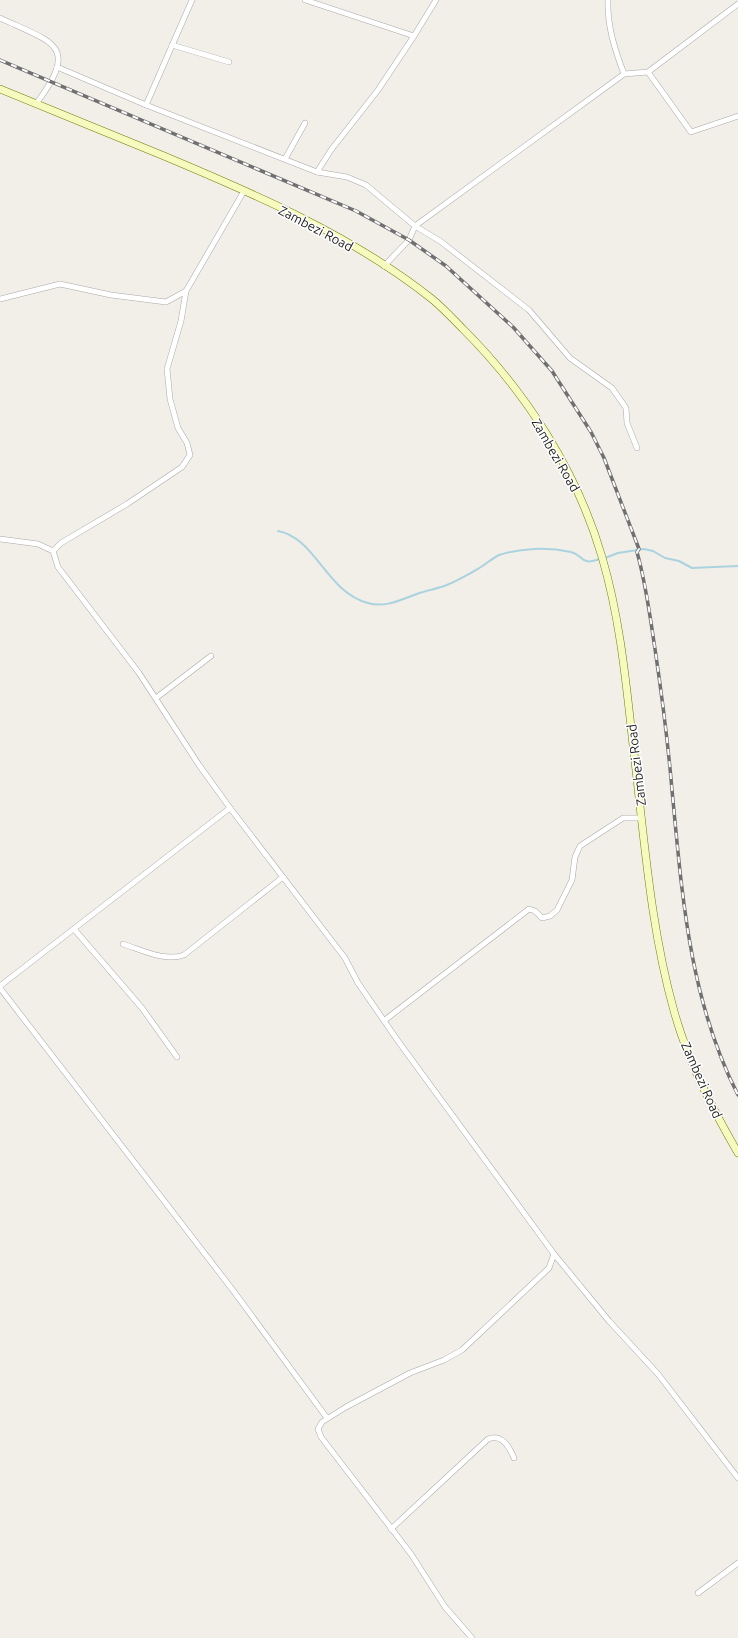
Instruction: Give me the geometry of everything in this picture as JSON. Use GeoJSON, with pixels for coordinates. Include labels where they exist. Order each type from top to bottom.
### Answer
{"type":"FeatureCollection","features":[{"type":"Feature","properties":{"kind":"main road","name":"Zambezi Road"},"geometry":{"type":"LineString","coordinates":[[0,89],[244,191],[334,235],[384,266],[434,300],[486,352],[542,427],[575,484],[602,557],[616,610],[660,949],[674,1012],[696,1071],[716,1114],[738,1153]]}},
{"type":"Feature","properties":{"kind":"street"},"geometry":{"type":"LineString","coordinates":[[146,105],[192,0]]}},
{"type":"Feature","properties":{"kind":"street"},"geometry":{"type":"LineString","coordinates":[[305,0],[414,36]]}},
{"type":"Feature","properties":{"kind":"street"},"geometry":{"type":"LineString","coordinates":[[317,172],[331,150],[378,90],[436,0]]}},
{"type":"Feature","properties":{"kind":"street"},"geometry":{"type":"LineString","coordinates":[[608,0],[608,20],[612,41],[624,74]]}},
{"type":"Feature","properties":{"kind":"street"},"geometry":{"type":"LineString","coordinates":[[384,266],[408,240],[415,226],[624,74],[648,72],[738,4]]}},
{"type":"Feature","properties":{"kind":"street"},"geometry":{"type":"LineString","coordinates":[[0,18],[35,34],[54,46],[58,52],[60,59],[52,82],[36,104]]}},
{"type":"Feature","properties":{"kind":"street"},"geometry":{"type":"LineString","coordinates":[[172,45],[229,62]]}},
{"type":"Feature","properties":{"kind":"street"},"geometry":{"type":"LineString","coordinates":[[57,67],[146,105],[317,172],[347,177],[366,185],[415,226],[440,241],[529,310],[570,358],[612,388],[626,408],[627,423],[636,448]]}},
{"type":"Feature","properties":{"kind":"street"},"geometry":{"type":"LineString","coordinates":[[648,72],[691,132],[738,116]]}},
{"type":"Feature","properties":{"kind":"street"},"geometry":{"type":"LineString","coordinates":[[285,159],[305,123]]}},
{"type":"Feature","properties":{"kind":"street"},"geometry":{"type":"LineString","coordinates":[[53,551],[61,543],[127,504],[182,468],[190,455],[187,444],[178,428],[170,399],[167,369],[181,320],[186,291],[244,191]]}},
{"type":"Feature","properties":{"kind":"street"},"geometry":{"type":"LineString","coordinates":[[0,299],[60,284],[111,295],[166,302],[186,291]]}},
{"type":"Feature","properties":{"kind":"street"},"geometry":{"type":"LineString","coordinates":[[0,539],[38,544],[53,551],[58,567],[66,580],[139,673],[199,765],[282,877],[345,958],[358,983],[385,1020],[398,1041],[554,1254],[609,1321],[658,1374],[738,1478]]}},
{"type":"Feature","properties":{"kind":"street"},"geometry":{"type":"LineString","coordinates":[[156,698],[211,656]]}},
{"type":"Feature","properties":{"kind":"street"},"geometry":{"type":"LineString","coordinates":[[230,808],[0,987],[232,1289],[327,1418]]}},
{"type":"Feature","properties":{"kind":"street"},"geometry":{"type":"LineString","coordinates":[[385,1020],[529,909],[535,911],[542,918],[550,916],[557,910],[572,880],[575,857],[580,846],[623,818],[642,818]]}},
{"type":"Feature","properties":{"kind":"street"},"geometry":{"type":"LineString","coordinates":[[123,944],[169,957],[184,955],[282,877]]}},
{"type":"Feature","properties":{"kind":"street"},"geometry":{"type":"LineString","coordinates":[[74,929],[142,1008],[177,1057]]}},
{"type":"Feature","properties":{"kind":"street"},"geometry":{"type":"LineString","coordinates":[[472,1638],[445,1607],[411,1554],[321,1437],[318,1429],[327,1418],[384,1386],[410,1373],[444,1360],[462,1350],[549,1268],[554,1254]]}},
{"type":"Feature","properties":{"kind":"street"},"geometry":{"type":"LineString","coordinates":[[391,1529],[488,1439],[498,1438],[504,1441],[514,1458]]}},
{"type":"Feature","properties":{"kind":"street"},"geometry":{"type":"LineString","coordinates":[[698,1593],[738,1564]]}},
{"type":"Feature","properties":{"kind":"waterway"},"geometry":{"type":"LineString","coordinates":[[278,531],[291,536],[302,544],[331,577],[354,597],[368,603],[382,605],[396,602],[456,581],[472,573],[499,555],[507,553],[535,549],[553,549],[571,552],[586,561],[600,559]]}},
{"type":"Feature","properties":{"kind":"waterway"},"geometry":{"type":"LineString","coordinates":[[605,558],[618,553],[644,549],[653,551],[665,558],[679,561],[692,568],[738,566]]}},
{"type":"Feature","properties":{"kind":"railway"},"geometry":{"type":"LineString","coordinates":[[0,60],[356,211],[409,240],[446,266],[513,327],[552,371],[591,432],[604,458],[639,549],[637,552],[648,600],[669,755],[684,907],[690,946],[708,1021],[722,1059],[738,1095]]}}]}
